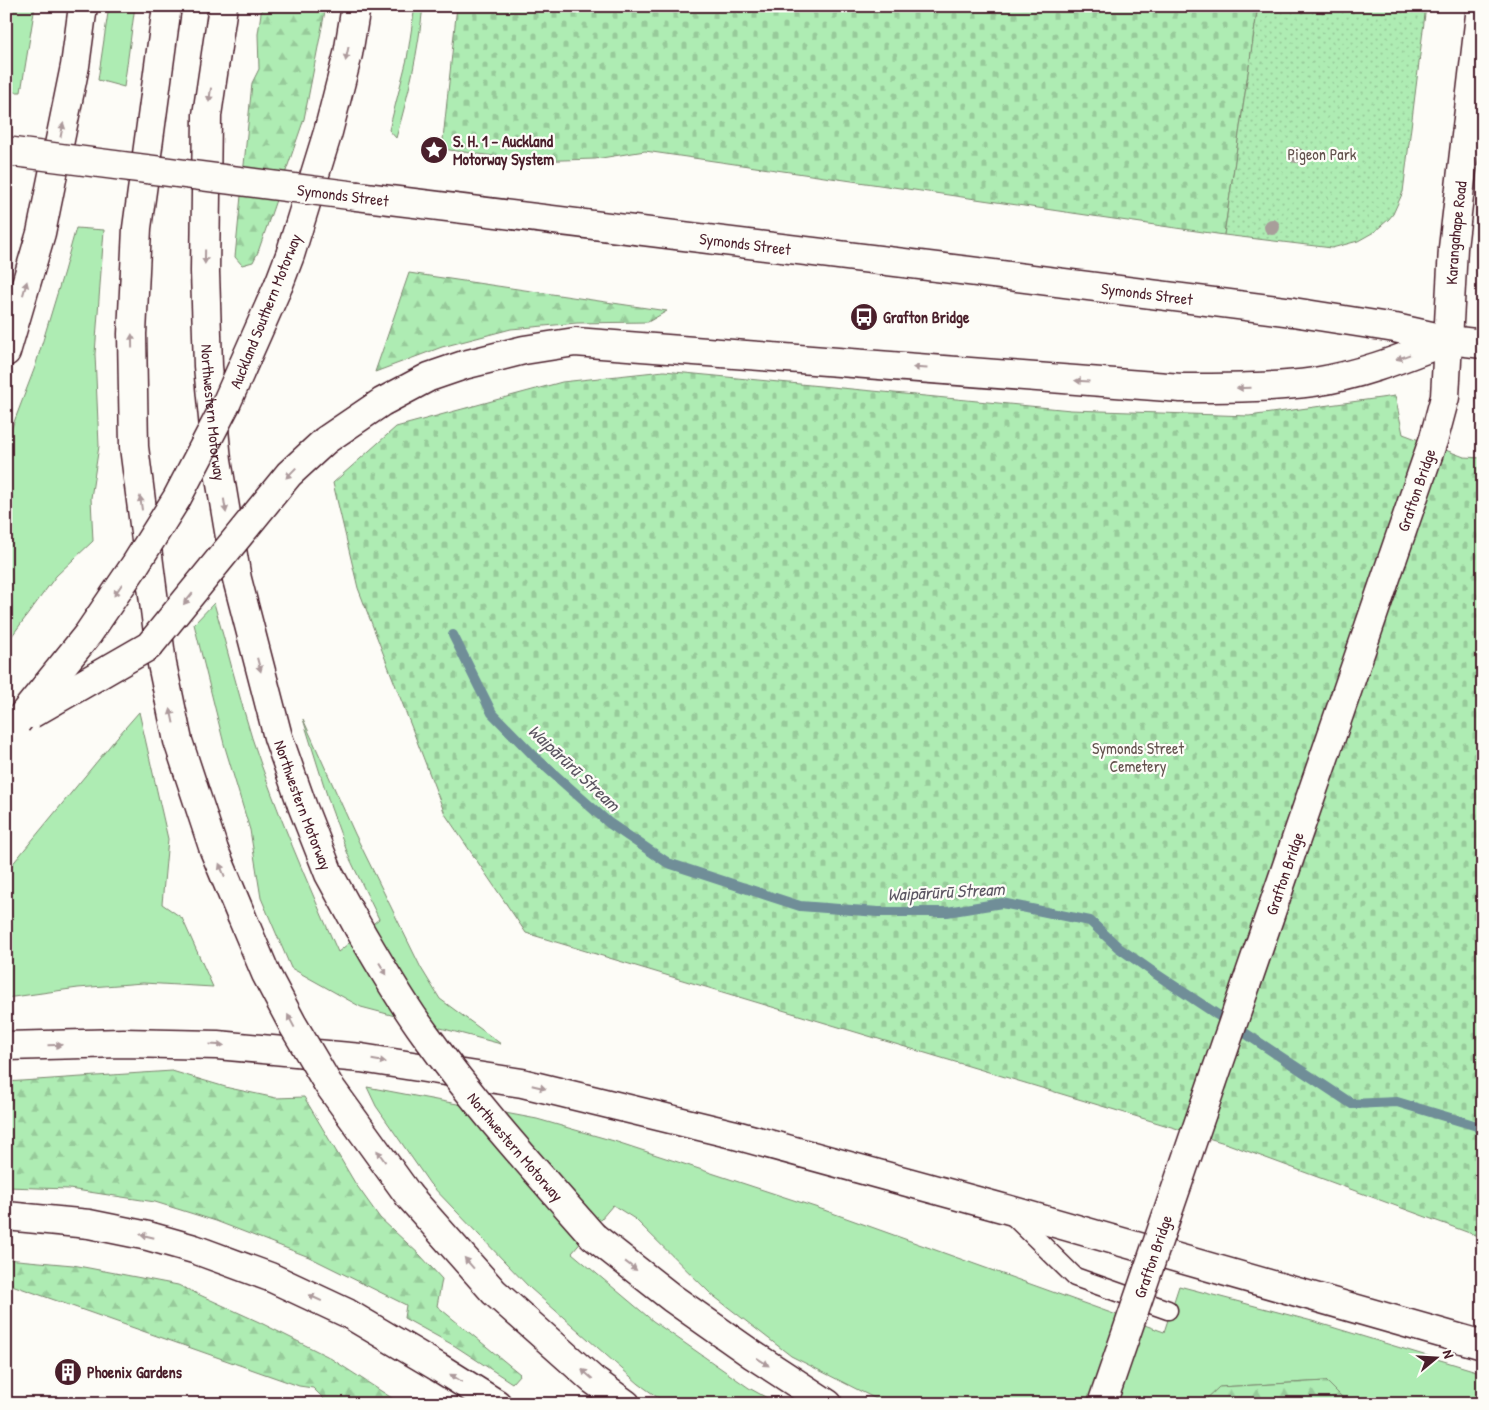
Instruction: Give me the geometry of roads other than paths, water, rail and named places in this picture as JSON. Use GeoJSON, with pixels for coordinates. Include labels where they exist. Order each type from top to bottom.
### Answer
{"type":"FeatureCollection","features":[{"type":"Feature","properties":{"kind":"main road"},"geometry":{"type":"LineString","coordinates":[[6,352],[40,233],[76,66],[83,6]]}},
{"type":"Feature","properties":{"kind":"main road"},"geometry":{"type":"LineString","coordinates":[[167,6],[138,228],[132,334],[134,447],[162,664],[178,741],[214,850],[266,974],[293,1025],[328,1084],[409,1196],[494,1292],[593,1380],[626,1404]]}},
{"type":"Feature","properties":{"kind":"main road","name":"Northwestern Motorway"},"geometry":{"type":"LineString","coordinates":[[223,6],[207,115],[205,281],[208,366],[217,460],[237,579],[278,737],[329,874],[358,927],[424,1034],[504,1135],[593,1236],[680,1304],[828,1404]]}},
{"type":"Feature","properties":{"kind":"main road","name":"Auckland Southern Motorway"},"geometry":{"type":"LineString","coordinates":[[12,728],[88,634],[134,565],[177,498],[226,404],[290,255],[328,132],[348,54],[356,6]]}},
{"type":"Feature","properties":{"kind":"main road","name":"Karangahape Road"},"geometry":{"type":"LineString","coordinates":[[1449,340],[1453,248],[1481,6]]}},
{"type":"Feature","properties":{"kind":"main road","name":"Symonds Street"},"geometry":{"type":"LineString","coordinates":[[6,151],[439,207],[1284,310],[1407,330],[1449,340],[1483,344]]}},
{"type":"Feature","properties":{"kind":"main road"},"geometry":{"type":"LineString","coordinates":[[12,728],[149,646],[289,474],[326,440],[382,402],[429,377],[464,364],[515,352],[575,342],[1181,388],[1250,388],[1315,382],[1342,376],[1377,366],[1449,340]]}},
{"type":"Feature","properties":{"kind":"main road","name":"Grafton Bridge"},"geometry":{"type":"LineString","coordinates":[[1102,1404],[1434,438],[1444,397],[1449,340]]}},
{"type":"Feature","properties":{"kind":"main road"},"geometry":{"type":"LineString","coordinates":[[6,1046],[123,1043],[217,1045],[361,1058],[522,1083],[732,1134],[1006,1209],[1483,1345]]}},
{"type":"Feature","properties":{"kind":"main road"},"geometry":{"type":"LineString","coordinates":[[6,1216],[89,1224],[148,1236],[194,1249],[270,1277],[347,1312],[497,1404]]}},
{"type":"Feature","properties":{"kind":"lane"},"geometry":{"type":"LineString","coordinates":[[1006,1209],[1075,1277],[1168,1310]]}},
{"type":"Feature","properties":{"kind":"waterway","name":"Waipārūrū Stream"},"geometry":{"type":"LineString","coordinates":[[453,635],[492,713],[537,759],[609,823],[668,863],[800,906],[878,912],[947,912],[1002,903],[1090,921],[1119,948],[1156,974],[1352,1104],[1397,1102],[1477,1126],[1483,1136]]}},
{"type":"Feature","properties":{"kind":"place","name":"S. H. 1 – Auckland Motorway System"},"geometry":{"type":"Point","coordinates":[434,150]}},
{"type":"Feature","properties":{"kind":"place","name":"Grafton Bridge"},"geometry":{"type":"Point","coordinates":[864,317]}},
{"type":"Feature","properties":{"kind":"place","name":"Phoenix Gardens"},"geometry":{"type":"Point","coordinates":[68,1372]}},
{"type":"Feature","properties":{"kind":"park label","name":"Pigeon Park"},"geometry":{"type":"Point","coordinates":[1322,154]}},
{"type":"Feature","properties":{"kind":"park label","name":"Symonds Street Cemetery"},"geometry":{"type":"Point","coordinates":[1138,757]}}]}
